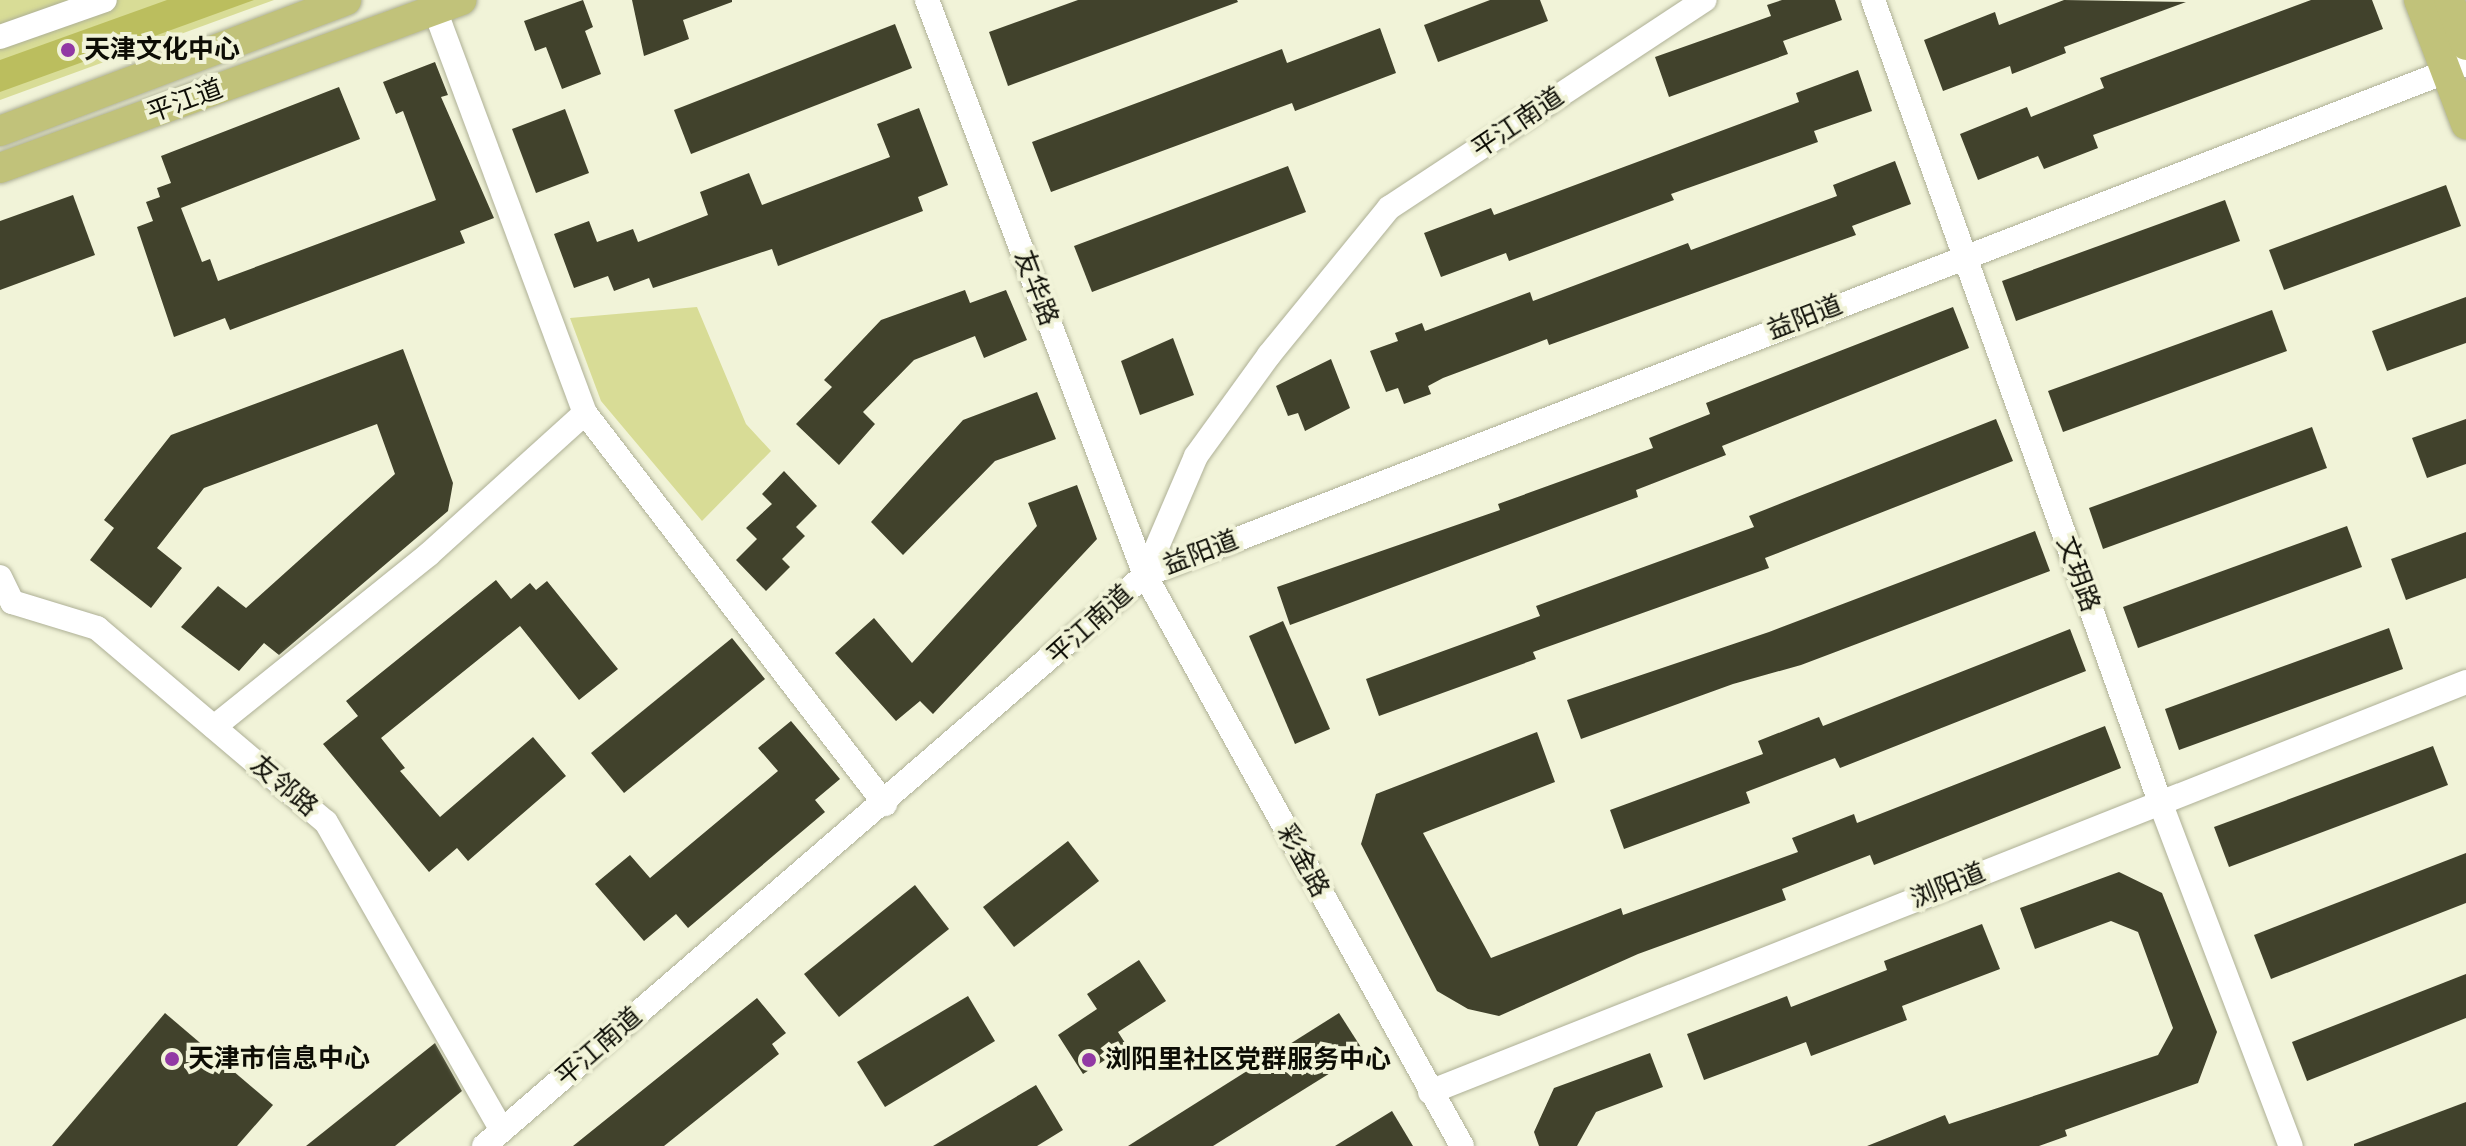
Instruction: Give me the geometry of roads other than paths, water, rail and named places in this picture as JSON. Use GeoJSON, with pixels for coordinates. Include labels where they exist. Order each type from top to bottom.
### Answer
{"type":"FeatureCollection","features":[{"type":"Feature","properties":{"kind":"main road","name":"平江道"},"geometry":{"type":"LineString","coordinates":[[0,131],[346,0]]}},
{"type":"Feature","properties":{"kind":"main road"},"geometry":{"type":"LineString","coordinates":[[2419,0],[2456,67],[2466,124]]}},
{"type":"Feature","properties":{"kind":"main road"},"geometry":{"type":"LineString","coordinates":[[2449,0],[2466,45]]}},
{"type":"Feature","properties":{"kind":"main road","name":"平江道"},"geometry":{"type":"LineString","coordinates":[[0,168],[448,5]]}},
{"type":"Feature","properties":{"kind":"street"},"geometry":{"type":"LineString","coordinates":[[0,37],[105,0]]}},
{"type":"Feature","properties":{"kind":"street","name":"友华路"},"geometry":{"type":"LineString","coordinates":[[927,0],[1145,575]]}},
{"type":"Feature","properties":{"kind":"street","name":"平江南道"},"geometry":{"type":"LineString","coordinates":[[493,1138],[885,804],[1145,575],[1196,456],[1269,355],[1389,208],[1705,0]]}},
{"type":"Feature","properties":{"kind":"street","name":"文玥路"},"geometry":{"type":"LineString","coordinates":[[1873,0],[2160,802],[2291,1146]]}},
{"type":"Feature","properties":{"kind":"street"},"geometry":{"type":"LineString","coordinates":[[448,5],[585,413],[885,804]]}},
{"type":"Feature","properties":{"kind":"street","name":"益阳道"},"geometry":{"type":"LineString","coordinates":[[1145,575],[2456,67]]}},
{"type":"Feature","properties":{"kind":"street"},"geometry":{"type":"LineString","coordinates":[[214,727],[429,554],[585,413]]}},
{"type":"Feature","properties":{"kind":"street","name":"彩金路"},"geometry":{"type":"LineString","coordinates":[[1145,575],[1462,1146]]}},
{"type":"Feature","properties":{"kind":"street","name":"友邻路"},"geometry":{"type":"LineString","coordinates":[[0,577],[12,602],[97,628],[326,822],[493,1138]]}},
{"type":"Feature","properties":{"kind":"street","name":"浏阳道"},"geometry":{"type":"LineString","coordinates":[[1430,1092],[2466,682]]}},
{"type":"Feature","properties":{"kind":"place","name":"天津文化中心"},"geometry":{"type":"Point","coordinates":[68,50]}},
{"type":"Feature","properties":{"kind":"place","name":"天津市信息中心"},"geometry":{"type":"Point","coordinates":[172,1059]}},
{"type":"Feature","properties":{"kind":"place","name":"浏阳里社区党群服务中心"},"geometry":{"type":"Point","coordinates":[1089,1060]}}]}
